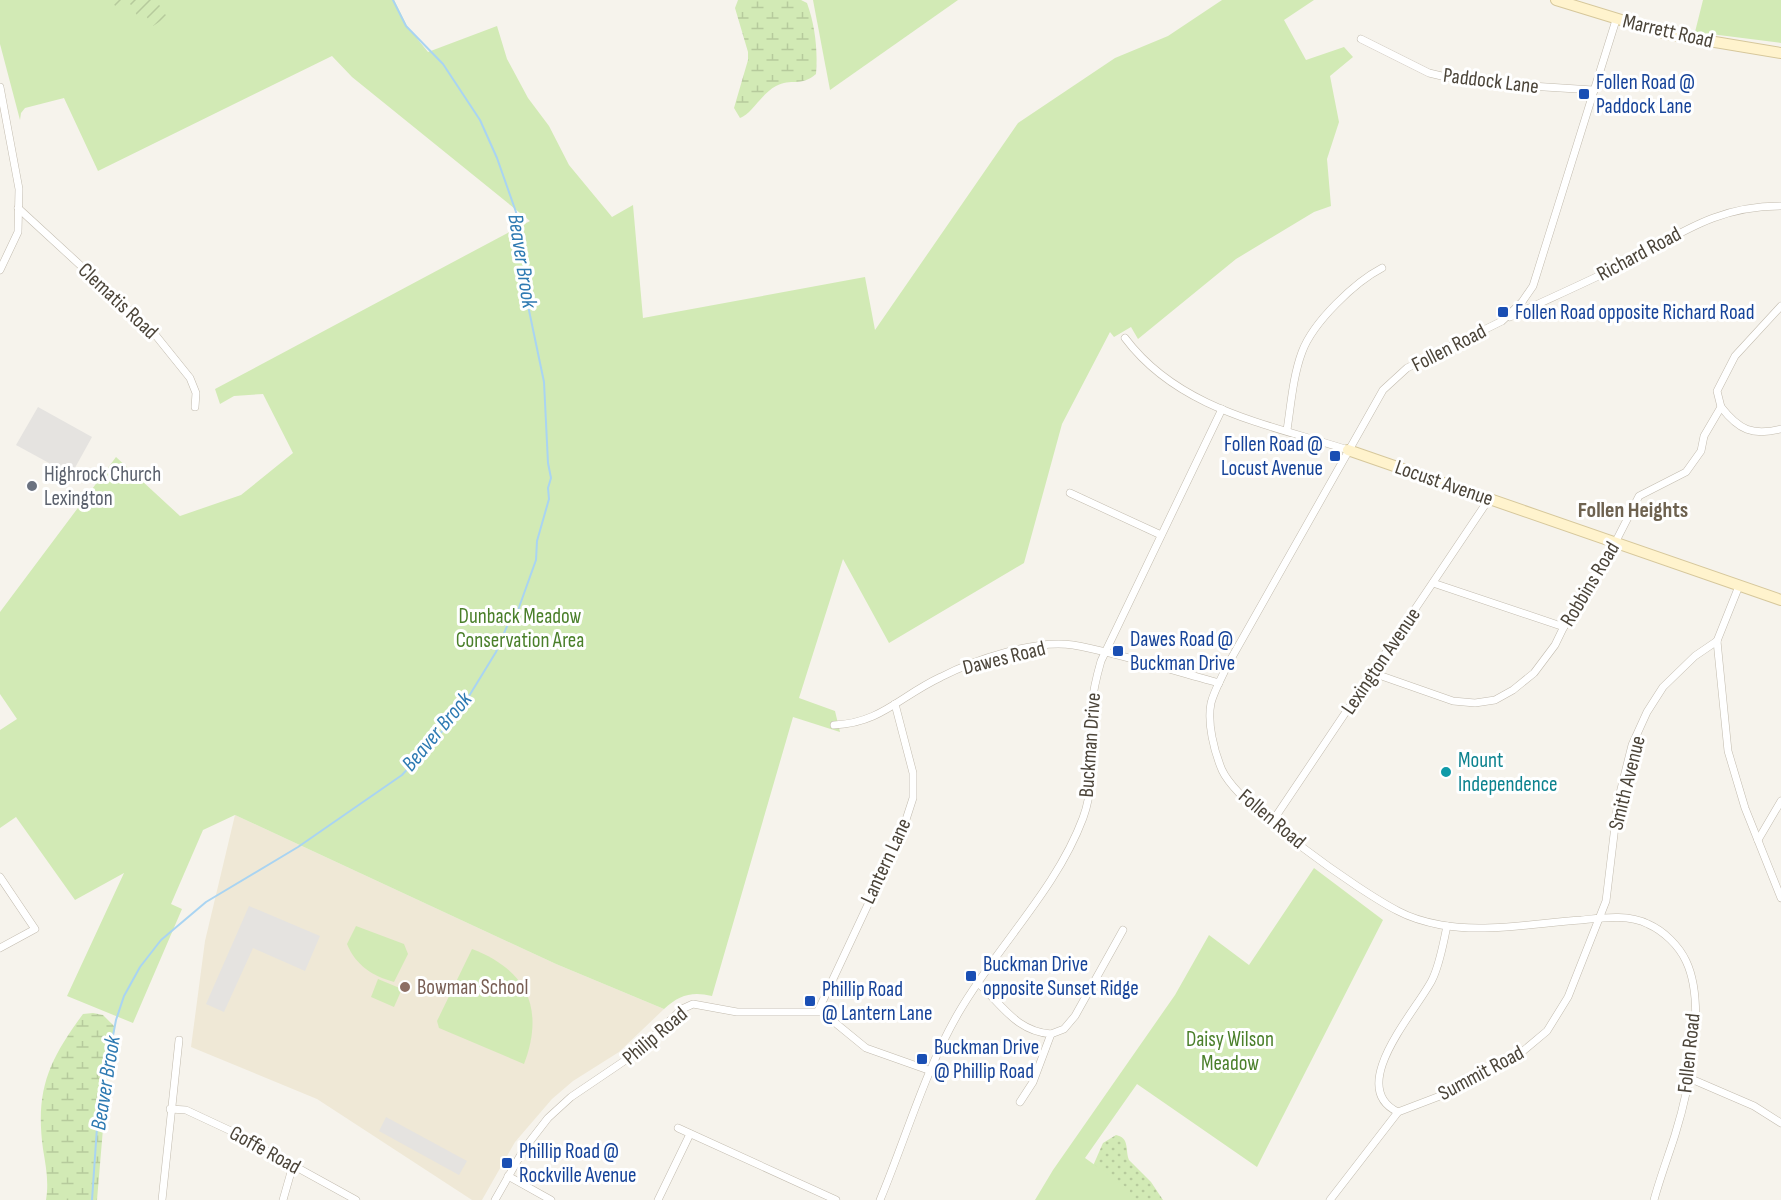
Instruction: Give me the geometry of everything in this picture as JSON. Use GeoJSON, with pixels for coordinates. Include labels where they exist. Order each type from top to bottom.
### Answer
{"type":"FeatureCollection","features":[{"type":"Feature","properties":{"kind":"street","name":"Marrett Road"},"geometry":{"type":"LineString","coordinates":[[1556,0],[1667,34],[1781,53]]}},
{"type":"Feature","properties":{"kind":"street","name":"Follen Road"},"geometry":{"type":"LineString","coordinates":[[1616,20],[1533,286],[1522,302],[1502,321],[1407,368],[1383,390],[1255,614],[1211,703],[1211,729],[1222,770],[1242,797],[1272,822],[1396,910],[1417,919],[1447,926],[1474,927],[1615,917],[1647,923],[1670,938],[1686,961],[1694,988],[1694,1023],[1689,1078],[1675,1134],[1654,1200]]}},
{"type":"Feature","properties":{"kind":"street","name":"Paddock Lane"},"geometry":{"type":"LineString","coordinates":[[1361,39],[1429,73],[1467,82],[1593,90]]}},
{"type":"Feature","properties":{"kind":"street"},"geometry":{"type":"LineString","coordinates":[[0,87],[19,189],[18,232],[0,270]]}},
{"type":"Feature","properties":{"kind":"street","name":"Richard Road"},"geometry":{"type":"LineString","coordinates":[[1502,321],[1619,266],[1702,220],[1750,207],[1781,206]]}},
{"type":"Feature","properties":{"kind":"street","name":"Clematis Road"},"geometry":{"type":"LineString","coordinates":[[18,208],[160,340],[190,378],[196,393],[195,407]]}},
{"type":"Feature","properties":{"kind":"street"},"geometry":{"type":"LineString","coordinates":[[1287,430],[1296,376],[1303,351],[1311,335],[1332,309],[1368,275],[1382,268]]}},
{"type":"Feature","properties":{"kind":"street","name":"Robbins Road"},"geometry":{"type":"LineString","coordinates":[[1372,672],[1453,701],[1475,703],[1496,700],[1514,690],[1534,673],[1555,645],[1616,543],[1639,495],[1686,472],[1701,451],[1704,436],[1721,407],[1717,392],[1735,356],[1781,306]]}},
{"type":"Feature","properties":{"kind":"street","name":"Locust Avenue"},"geometry":{"type":"LineString","coordinates":[[1125,338],[1143,362],[1190,397],[1781,600]]}},
{"type":"Feature","properties":{"kind":"street"},"geometry":{"type":"LineString","coordinates":[[1721,407],[1734,424],[1750,431],[1781,429]]}},
{"type":"Feature","properties":{"kind":"street","name":"Buckman Drive"},"geometry":{"type":"LineString","coordinates":[[880,1200],[931,1071],[957,1014],[977,982],[1056,873],[1073,843],[1084,814],[1091,762],[1092,704],[1104,654],[1222,409]]}},
{"type":"Feature","properties":{"kind":"street"},"geometry":{"type":"LineString","coordinates":[[1070,493],[1161,535]]}},
{"type":"Feature","properties":{"kind":"street","name":"Lexington Avenue"},"geometry":{"type":"LineString","coordinates":[[1272,822],[1489,499]]}},
{"type":"Feature","properties":{"kind":"street"},"geometry":{"type":"LineString","coordinates":[[1433,583],[1564,627]]}},
{"type":"Feature","properties":{"kind":"street"},"geometry":{"type":"LineString","coordinates":[[1739,586],[1718,641],[1718,668],[1728,751],[1735,782],[1781,898]]}},
{"type":"Feature","properties":{"kind":"street","name":"Smith Avenue"},"geometry":{"type":"LineString","coordinates":[[1600,918],[1606,901],[1618,801],[1632,745],[1647,712],[1663,687],[1695,656],[1718,641]]}},
{"type":"Feature","properties":{"kind":"street","name":"Dawes Road"},"geometry":{"type":"LineString","coordinates":[[834,725],[856,724],[872,719],[908,694],[943,675],[1035,646],[1072,645],[1220,683]]}},
{"type":"Feature","properties":{"kind":"street","name":"Lantern Lane"},"geometry":{"type":"LineString","coordinates":[[818,1011],[902,832],[913,798],[913,772],[895,704]]}},
{"type":"Feature","properties":{"kind":"street"},"geometry":{"type":"LineString","coordinates":[[1758,840],[1781,801]]}},
{"type":"Feature","properties":{"kind":"street"},"geometry":{"type":"LineString","coordinates":[[0,877],[35,929],[0,948]]}},
{"type":"Feature","properties":{"kind":"street","name":"Summit Road"},"geometry":{"type":"LineString","coordinates":[[1330,1200],[1398,1112],[1482,1077],[1510,1062],[1547,1031],[1568,997],[1600,918]]}},
{"type":"Feature","properties":{"kind":"street"},"geometry":{"type":"LineString","coordinates":[[1398,1112],[1384,1102],[1380,1091],[1379,1080],[1383,1062],[1391,1044],[1433,978],[1447,926]]}},
{"type":"Feature","properties":{"kind":"street"},"geometry":{"type":"LineString","coordinates":[[977,982],[1015,1022],[1034,1033],[1051,1034],[1064,1029],[1075,1016],[1123,930]]}},
{"type":"Feature","properties":{"kind":"street","name":"Philip Road"},"geometry":{"type":"LineString","coordinates":[[495,1200],[524,1149],[548,1119],[571,1097],[636,1053],[682,1009],[693,1004],[737,1012],[818,1011]]}},
{"type":"Feature","properties":{"kind":"street"},"geometry":{"type":"LineString","coordinates":[[818,1011],[836,1021],[866,1048],[931,1071]]}},
{"type":"Feature","properties":{"kind":"street"},"geometry":{"type":"LineString","coordinates":[[1020,1102],[1033,1082],[1051,1034]]}},
{"type":"Feature","properties":{"kind":"street"},"geometry":{"type":"LineString","coordinates":[[162,1200],[179,1040]]}},
{"type":"Feature","properties":{"kind":"street"},"geometry":{"type":"LineString","coordinates":[[1689,1078],[1754,1106],[1781,1123]]}},
{"type":"Feature","properties":{"kind":"street","name":"Goffe Road"},"geometry":{"type":"LineString","coordinates":[[170,1109],[186,1110],[205,1118],[356,1200]]}},
{"type":"Feature","properties":{"kind":"street"},"geometry":{"type":"LineString","coordinates":[[678,1128],[836,1200]]}},
{"type":"Feature","properties":{"kind":"street"},"geometry":{"type":"LineString","coordinates":[[658,1200],[690,1134]]}},
{"type":"Feature","properties":{"kind":"street"},"geometry":{"type":"LineString","coordinates":[[283,1200],[293,1165]]}},
{"type":"Feature","properties":{"kind":"street"},"geometry":{"type":"LineString","coordinates":[[508,1176],[551,1200]]}},
{"type":"Feature","properties":{"kind":"shaded area"},"geometry":{"type":"Polygon","coordinates":[[[38,407],[92,437],[71,475],[16,445],[38,407]]]}},
{"type":"Feature","properties":{"kind":"shaded area","name":"Bowman School"},"geometry":{"type":"Polygon","coordinates":[[[235,815],[556,964],[664,1009],[619,1052],[573,1081],[552,1099],[515,1142],[482,1200],[472,1200],[317,1099],[191,1047],[205,941],[235,815]]]}},
{"type":"Feature","properties":{"kind":"shaded area"},"geometry":{"type":"Polygon","coordinates":[[[249,906],[320,936],[305,971],[253,948],[224,1012],[206,1004],[249,906]]]}},
{"type":"Feature","properties":{"kind":"shaded area"},"geometry":{"type":"Polygon","coordinates":[[[386,1117],[467,1161],[459,1175],[379,1131],[386,1117]]]}},
{"type":"Feature","properties":{"kind":"green space","name":"Dunback Meadow Conservation Area"},"geometry":{"type":"Polygon","coordinates":[[[0,0],[394,0],[407,26],[428,52],[497,26],[507,59],[528,98],[549,126],[569,165],[612,217],[633,205],[643,318],[865,277],[875,330],[1018,123],[1115,58],[1168,36],[1222,0],[1314,0],[1284,20],[1306,60],[1344,47],[1353,57],[1330,76],[1339,122],[1327,159],[1331,206],[1314,212],[1236,259],[1138,339],[1131,327],[1114,337],[1110,332],[1062,424],[1024,563],[889,643],[843,559],[799,698],[835,711],[840,732],[793,717],[712,996],[686,995],[664,1009],[556,964],[235,815],[203,830],[171,904],[182,909],[133,1023],[67,996],[124,873],[75,900],[16,817],[0,828],[0,730],[17,719],[0,694],[0,612],[116,457],[180,516],[241,495],[293,453],[263,394],[234,396],[220,404],[215,389],[530,221],[352,77],[332,56],[98,171],[64,98],[25,108],[20,120],[0,44],[0,0]]]}},
{"type":"Feature","properties":{"kind":"green space"},"geometry":{"type":"Polygon","coordinates":[[[111,0],[156,0],[167,17],[153,26],[146,16],[138,17],[129,2],[118,10],[111,0]]]}},
{"type":"Feature","properties":{"kind":"green space"},"geometry":{"type":"Polygon","coordinates":[[[738,0],[801,0],[807,3],[814,29],[817,56],[816,74],[806,80],[776,86],[740,118],[734,108],[748,60],[748,52],[735,8],[738,0]]]}},
{"type":"Feature","properties":{"kind":"green space"},"geometry":{"type":"Polygon","coordinates":[[[813,0],[958,0],[830,90],[813,0]]]}},
{"type":"Feature","properties":{"kind":"green space"},"geometry":{"type":"Polygon","coordinates":[[[1703,0],[1781,0],[1781,43],[1695,32],[1703,0]]]}},
{"type":"Feature","properties":{"kind":"green space","name":"Daisy Wilson Meadow"},"geometry":{"type":"Polygon","coordinates":[[[1314,868],[1383,920],[1257,1167],[1137,1084],[1085,1158],[1130,1190],[1129,1200],[1035,1200],[1053,1170],[1175,995],[1209,935],[1249,965],[1314,868]]]}},
{"type":"Feature","properties":{"kind":"green space"},"geometry":{"type":"Polygon","coordinates":[[[356,926],[404,944],[408,954],[394,982],[372,973],[355,958],[347,944],[356,926]]]}},
{"type":"Feature","properties":{"kind":"green space"},"geometry":{"type":"Polygon","coordinates":[[[472,949],[506,968],[527,994],[532,1026],[524,1064],[439,1028],[437,1021],[472,949]]]}},
{"type":"Feature","properties":{"kind":"green space"},"geometry":{"type":"Polygon","coordinates":[[[378,979],[402,989],[394,1007],[371,997],[378,979]]]}},
{"type":"Feature","properties":{"kind":"green space"},"geometry":{"type":"Polygon","coordinates":[[[83,1014],[103,1015],[115,1027],[107,1081],[97,1200],[46,1200],[47,1174],[41,1128],[43,1092],[53,1061],[61,1046],[83,1014]]]}},
{"type":"Feature","properties":{"kind":"green space"},"geometry":{"type":"Polygon","coordinates":[[[1116,1135],[1125,1142],[1129,1160],[1151,1182],[1163,1200],[1103,1200],[1089,1175],[1103,1143],[1116,1135]]]}},
{"type":"Feature","properties":{"kind":"waterway","name":"Beaver Brook"},"geometry":{"type":"LineString","coordinates":[[92,1200],[98,1113],[116,1020],[124,996],[140,967],[161,940],[206,902],[298,847],[402,775],[458,714],[496,652],[511,617],[517,613],[536,560],[537,541],[549,499],[548,488],[551,478],[548,463],[544,382],[526,296],[527,271],[517,238],[516,212],[497,158],[480,120],[443,64],[406,26],[393,0]]}},
{"type":"Feature","properties":{"kind":"place","name":"Follen Road @ Paddock Lane"},"geometry":{"type":"Point","coordinates":[1584,94]}},
{"type":"Feature","properties":{"kind":"place","name":"Follen Road opposite Richard Road"},"geometry":{"type":"Point","coordinates":[1503,312]}},
{"type":"Feature","properties":{"kind":"place","name":"Follen Road @ Locust Avenue"},"geometry":{"type":"Point","coordinates":[1335,456]}},
{"type":"Feature","properties":{"kind":"place","name":"Highrock Church Lexington"},"geometry":{"type":"Point","coordinates":[32,486]}},
{"type":"Feature","properties":{"kind":"place","name":"Dawes Road @ Buckman Drive"},"geometry":{"type":"Point","coordinates":[1118,651]}},
{"type":"Feature","properties":{"kind":"place","name":"Mount Independence"},"geometry":{"type":"Point","coordinates":[1446,772]}},
{"type":"Feature","properties":{"kind":"place","name":"Buckman Drive opposite Sunset Ridge"},"geometry":{"type":"Point","coordinates":[971,976]}},
{"type":"Feature","properties":{"kind":"place","name":"Bowman School"},"geometry":{"type":"Point","coordinates":[405,987]}},
{"type":"Feature","properties":{"kind":"place","name":"Phillip Road @ Lantern Lane"},"geometry":{"type":"Point","coordinates":[810,1001]}},
{"type":"Feature","properties":{"kind":"place","name":"Buckman Drive @ Phillip Road"},"geometry":{"type":"Point","coordinates":[922,1059]}},
{"type":"Feature","properties":{"kind":"place","name":"Phillip Road @ Rockville Avenue"},"geometry":{"type":"Point","coordinates":[507,1163]}},
{"type":"Feature","properties":{"kind":"district","name":"Follen Heights"},"geometry":{"type":"Point","coordinates":[1633,510]}}]}
